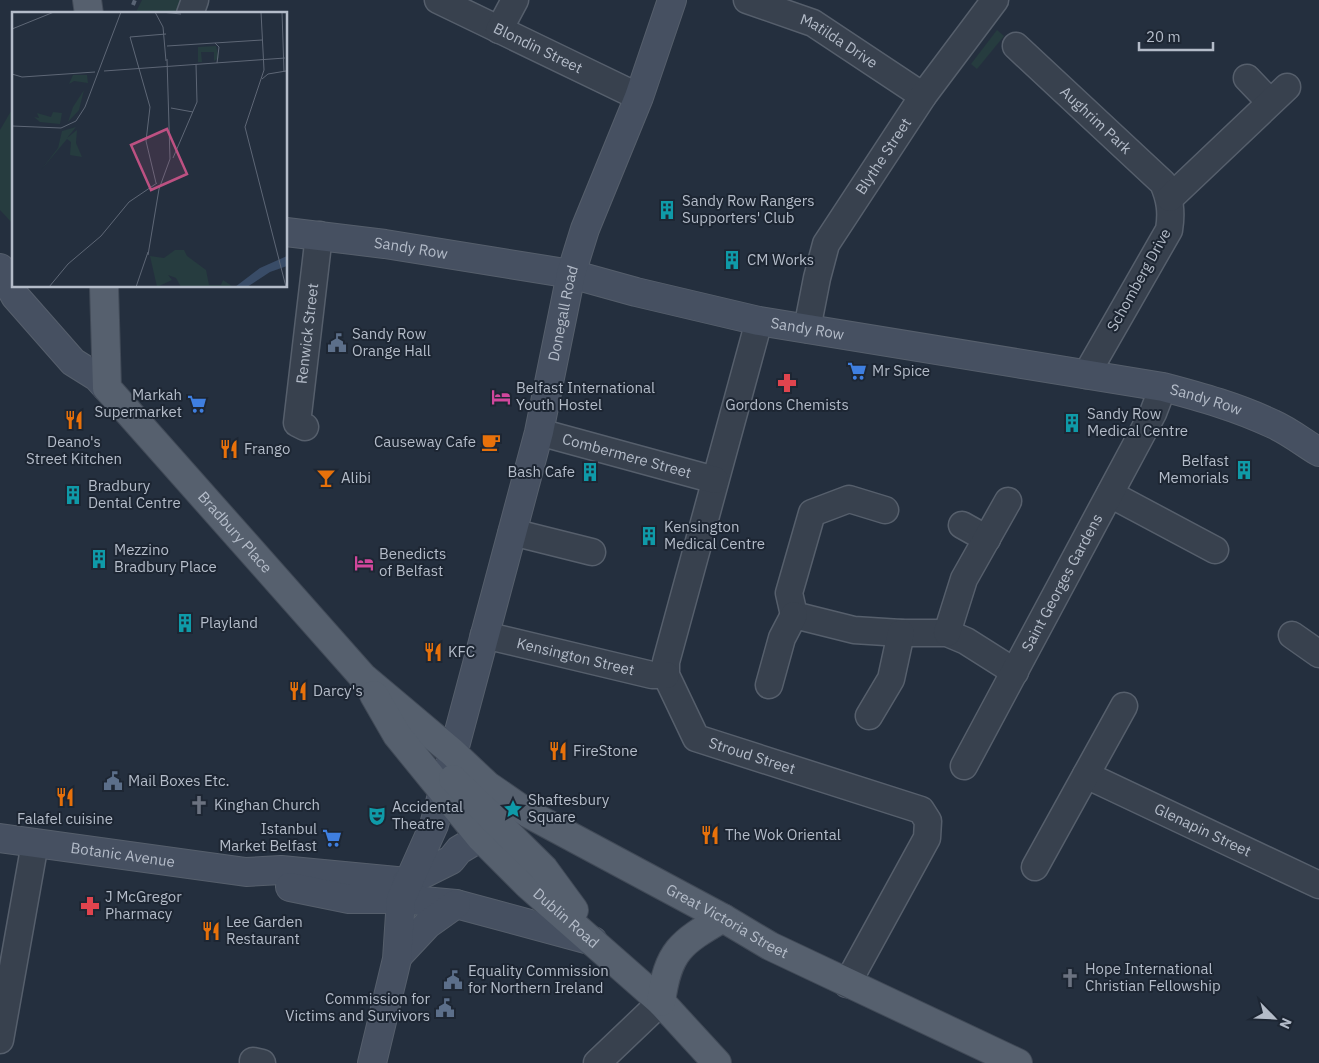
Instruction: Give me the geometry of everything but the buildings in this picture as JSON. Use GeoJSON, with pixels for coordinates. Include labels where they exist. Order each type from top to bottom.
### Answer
{"type":"FeatureCollection","features":[{"type":"Feature","properties":{"kind":"main road"},"geometry":{"type":"LineString","coordinates":[[102,382],[104,288]]}},
{"type":"Feature","properties":{"kind":"main road","name":"Bradbury Place"},"geometry":{"type":"LineString","coordinates":[[102,382],[447,772]]}},
{"type":"Feature","properties":{"kind":"main road","name":"Bradbury Place"},"geometry":{"type":"LineString","coordinates":[[363,677],[397,734],[447,772]]}},
{"type":"Feature","properties":{"kind":"main road","name":"Great Victoria Street"},"geometry":{"type":"LineString","coordinates":[[447,772],[486,785],[528,814],[723,918],[770,946],[847,984],[1018,1063]]}},
{"type":"Feature","properties":{"kind":"main road","name":"Dublin Road"},"geometry":{"type":"LineString","coordinates":[[447,772],[528,885],[661,1002],[717,1063]]}},
{"type":"Feature","properties":{"kind":"main road"},"geometry":{"type":"LineString","coordinates":[[661,1002],[666,970],[672,958],[695,935],[723,918]]}},
{"type":"Feature","properties":{"kind":"street"},"geometry":{"type":"LineString","coordinates":[[191,12],[195,0]]}},
{"type":"Feature","properties":{"kind":"street","name":"Blondin Street"},"geometry":{"type":"LineString","coordinates":[[438,0],[639,97]]}},
{"type":"Feature","properties":{"kind":"street"},"geometry":{"type":"LineString","coordinates":[[500,30],[515,0]]}},
{"type":"Feature","properties":{"kind":"street","name":"Donegall Road"},"geometry":{"type":"LineString","coordinates":[[447,772],[538,432],[571,274],[585,229],[639,97],[672,0]]}},
{"type":"Feature","properties":{"kind":"street","name":"Matilda Drive"},"geometry":{"type":"LineString","coordinates":[[747,0],[812,23],[924,96]]}},
{"type":"Feature","properties":{"kind":"street","name":"Blythe Street"},"geometry":{"type":"LineString","coordinates":[[807,329],[816,278],[826,244],[924,96],[995,0]]}},
{"type":"Feature","properties":{"kind":"street","name":"Aughrim Park"},"geometry":{"type":"LineString","coordinates":[[1016,46],[1163,183],[1170,198]]}},
{"type":"Feature","properties":{"kind":"street"},"geometry":{"type":"LineString","coordinates":[[1170,198],[1279,94],[1247,78]]}},
{"type":"Feature","properties":{"kind":"street","name":"Schomberg Drive"},"geometry":{"type":"LineString","coordinates":[[1086,375],[1170,230],[1172,214],[1170,198]]}},
{"type":"Feature","properties":{"kind":"street","name":"Sandy Row"},"geometry":{"type":"LineString","coordinates":[[288,232],[319,235],[571,274],[636,292],[759,321],[1163,387],[1205,398],[1239,410],[1275,425],[1319,452]]}},
{"type":"Feature","properties":{"kind":"street","name":"Renwick Street"},"geometry":{"type":"LineString","coordinates":[[305,427],[297,423],[319,235]]}},
{"type":"Feature","properties":{"kind":"street"},"geometry":{"type":"LineString","coordinates":[[0,263],[12,272]]}},
{"type":"Feature","properties":{"kind":"street"},"geometry":{"type":"LineString","coordinates":[[0,268],[15,296],[73,362],[102,382]]}},
{"type":"Feature","properties":{"kind":"street"},"geometry":{"type":"LineString","coordinates":[[31,288],[83,348],[102,382]]}},
{"type":"Feature","properties":{"kind":"street"},"geometry":{"type":"LineString","coordinates":[[666,675],[666,662],[759,321]]}},
{"type":"Feature","properties":{"kind":"street","name":"Saint Georges Gardens"},"geometry":{"type":"LineString","coordinates":[[964,766],[1153,413],[1163,387]]}},
{"type":"Feature","properties":{"kind":"street","name":"Combermere Street"},"geometry":{"type":"LineString","coordinates":[[538,432],[715,480]]}},
{"type":"Feature","properties":{"kind":"street"},"geometry":{"type":"LineString","coordinates":[[1110,494],[1215,550]]}},
{"type":"Feature","properties":{"kind":"street"},"geometry":{"type":"LineString","coordinates":[[770,684],[782,638],[794,615],[789,593],[812,513],[850,499],[885,510]]}},
{"type":"Feature","properties":{"kind":"street"},"geometry":{"type":"LineString","coordinates":[[947,633],[964,579],[1008,501]]}},
{"type":"Feature","properties":{"kind":"street"},"geometry":{"type":"LineString","coordinates":[[962,525],[987,538]]}},
{"type":"Feature","properties":{"kind":"street"},"geometry":{"type":"LineString","coordinates":[[512,532],[592,552]]}},
{"type":"Feature","properties":{"kind":"street"},"geometry":{"type":"LineString","coordinates":[[794,615],[854,630],[901,634],[947,633],[966,641],[1015,672]]}},
{"type":"Feature","properties":{"kind":"street"},"geometry":{"type":"LineString","coordinates":[[869,716],[891,679],[901,634]]}},
{"type":"Feature","properties":{"kind":"street","name":"Kensington Street"},"geometry":{"type":"LineString","coordinates":[[484,635],[652,675],[666,675]]}},
{"type":"Feature","properties":{"kind":"street"},"geometry":{"type":"LineString","coordinates":[[1292,635],[1319,654]]}},
{"type":"Feature","properties":{"kind":"street","name":"Stroud Street"},"geometry":{"type":"LineString","coordinates":[[666,675],[696,738],[921,810],[928,821],[927,838],[847,984]]}},
{"type":"Feature","properties":{"kind":"street"},"geometry":{"type":"LineString","coordinates":[[1035,867],[1124,706]]}},
{"type":"Feature","properties":{"kind":"street"},"geometry":{"type":"LineString","coordinates":[[372,1063],[398,956],[404,891],[434,824],[447,772]]}},
{"type":"Feature","properties":{"kind":"street","name":"Glenapin Street"},"geometry":{"type":"LineString","coordinates":[[1086,775],[1319,885]]}},
{"type":"Feature","properties":{"kind":"street"},"geometry":{"type":"LineString","coordinates":[[404,891],[451,860],[459,850],[490,831],[528,814]]}},
{"type":"Feature","properties":{"kind":"street","name":"Botanic Avenue"},"geometry":{"type":"LineString","coordinates":[[0,838],[246,872],[275,884],[349,899],[404,891]]}},
{"type":"Feature","properties":{"kind":"street"},"geometry":{"type":"LineString","coordinates":[[0,1040],[35,843]]}},
{"type":"Feature","properties":{"kind":"street"},"geometry":{"type":"LineString","coordinates":[[404,891],[456,904],[598,946]]}},
{"type":"Feature","properties":{"kind":"street"},"geometry":{"type":"LineString","coordinates":[[398,956],[428,924],[456,904]]}},
{"type":"Feature","properties":{"kind":"street"},"geometry":{"type":"LineString","coordinates":[[597,1063],[661,1002]]}},
{"type":"Feature","properties":{"kind":"green space"},"geometry":{"type":"Polygon","coordinates":[[[142,0],[183,0],[180,12],[136,12],[142,0]]]}},
{"type":"Feature","properties":{"kind":"green space"},"geometry":{"type":"Polygon","coordinates":[[[997,30],[1004,36],[977,69],[971,64],[997,30]]]}},
{"type":"Feature","properties":{"kind":"green space"},"geometry":{"type":"Polygon","coordinates":[[[12,109],[12,223],[0,210],[0,130],[12,109]]]}},
{"type":"Feature","properties":{"kind":"railway"},"geometry":{"type":"LineString","coordinates":[[133,5],[135,0]]}},
{"type":"Feature","properties":{"kind":"place","name":"Sandy Row Rangers Supporters' Club"},"geometry":{"type":"Point","coordinates":[667,210]}},
{"type":"Feature","properties":{"kind":"place","name":"CM Works"},"geometry":{"type":"Point","coordinates":[732,260]}},
{"type":"Feature","properties":{"kind":"place","name":"Sandy Row Orange Hall"},"geometry":{"type":"Point","coordinates":[337,343]}},
{"type":"Feature","properties":{"kind":"place","name":"Mr Spice"},"geometry":{"type":"Point","coordinates":[857,371]}},
{"type":"Feature","properties":{"kind":"place","name":"Gordons Chemists"},"geometry":{"type":"Point","coordinates":[787,383]}},
{"type":"Feature","properties":{"kind":"place","name":"Belfast International Youth Hostel"},"geometry":{"type":"Point","coordinates":[501,397]}},
{"type":"Feature","properties":{"kind":"place","name":"Markah Supermarket"},"geometry":{"type":"Point","coordinates":[197,404]}},
{"type":"Feature","properties":{"kind":"place","name":"Deano's Street Kitchen"},"geometry":{"type":"Point","coordinates":[74,420]}},
{"type":"Feature","properties":{"kind":"place","name":"Sandy Row Medical Centre"},"geometry":{"type":"Point","coordinates":[1072,423]}},
{"type":"Feature","properties":{"kind":"place","name":"Causeway Cafe"},"geometry":{"type":"Point","coordinates":[491,442]}},
{"type":"Feature","properties":{"kind":"place","name":"Frango"},"geometry":{"type":"Point","coordinates":[229,449]}},
{"type":"Feature","properties":{"kind":"place","name":"Belfast Memorials"},"geometry":{"type":"Point","coordinates":[1244,470]}},
{"type":"Feature","properties":{"kind":"place","name":"Bash Cafe"},"geometry":{"type":"Point","coordinates":[590,472]}},
{"type":"Feature","properties":{"kind":"place","name":"Alibi"},"geometry":{"type":"Point","coordinates":[326,478]}},
{"type":"Feature","properties":{"kind":"place","name":"Bradbury Dental Centre"},"geometry":{"type":"Point","coordinates":[73,495]}},
{"type":"Feature","properties":{"kind":"place","name":"Kensington Medical Centre"},"geometry":{"type":"Point","coordinates":[649,536]}},
{"type":"Feature","properties":{"kind":"place","name":"Mezzino Bradbury Place"},"geometry":{"type":"Point","coordinates":[99,559]}},
{"type":"Feature","properties":{"kind":"place","name":"Benedicts of Belfast"},"geometry":{"type":"Point","coordinates":[364,563]}},
{"type":"Feature","properties":{"kind":"place","name":"Playland"},"geometry":{"type":"Point","coordinates":[185,623]}},
{"type":"Feature","properties":{"kind":"place","name":"KFC"},"geometry":{"type":"Point","coordinates":[433,652]}},
{"type":"Feature","properties":{"kind":"place","name":"Darcy's"},"geometry":{"type":"Point","coordinates":[298,691]}},
{"type":"Feature","properties":{"kind":"place","name":"FireStone"},"geometry":{"type":"Point","coordinates":[558,751]}},
{"type":"Feature","properties":{"kind":"place","name":"Mail Boxes Etc."},"geometry":{"type":"Point","coordinates":[113,781]}},
{"type":"Feature","properties":{"kind":"place","name":"Falafel cuisine"},"geometry":{"type":"Point","coordinates":[65,797]}},
{"type":"Feature","properties":{"kind":"place","name":"Kinghan Church"},"geometry":{"type":"Point","coordinates":[199,805]}},
{"type":"Feature","properties":{"kind":"place","name":"Shaftesbury Square"},"geometry":{"type":"Point","coordinates":[513,809]}},
{"type":"Feature","properties":{"kind":"place","name":"Accidental Theatre"},"geometry":{"type":"Point","coordinates":[377,816]}},
{"type":"Feature","properties":{"kind":"place","name":"The Wok Oriental"},"geometry":{"type":"Point","coordinates":[710,835]}},
{"type":"Feature","properties":{"kind":"place","name":"Istanbul Market Belfast"},"geometry":{"type":"Point","coordinates":[332,838]}},
{"type":"Feature","properties":{"kind":"place","name":"J McGregor Pharmacy"},"geometry":{"type":"Point","coordinates":[90,906]}},
{"type":"Feature","properties":{"kind":"place","name":"Lee Garden Restaurant"},"geometry":{"type":"Point","coordinates":[211,931]}},
{"type":"Feature","properties":{"kind":"place","name":"Hope International Christian Fellowship"},"geometry":{"type":"Point","coordinates":[1070,978]}},
{"type":"Feature","properties":{"kind":"place","name":"Equality Commission for Northern Ireland"},"geometry":{"type":"Point","coordinates":[453,980]}},
{"type":"Feature","properties":{"kind":"place","name":"Commission for Victims and Survivors"},"geometry":{"type":"Point","coordinates":[445,1008]}}]}
